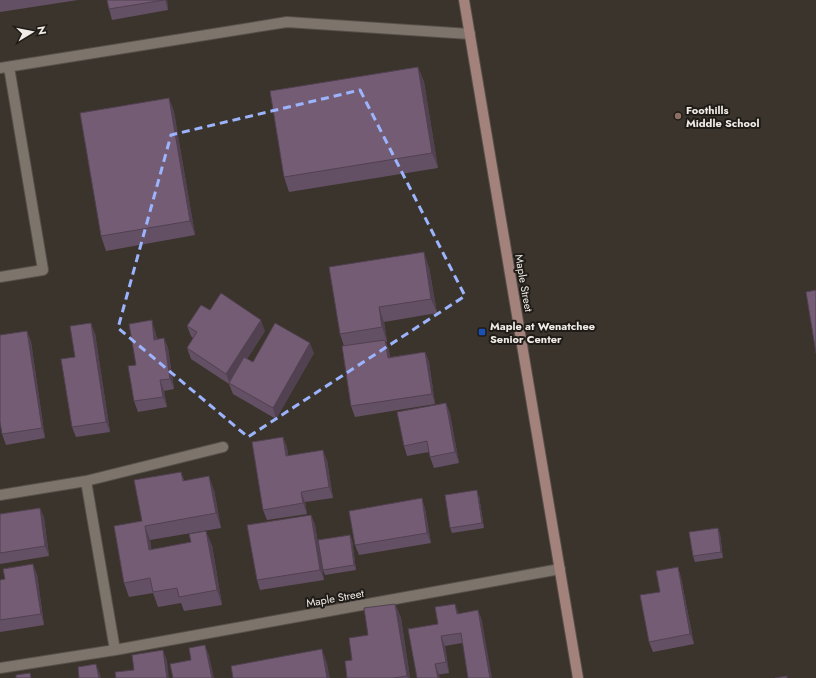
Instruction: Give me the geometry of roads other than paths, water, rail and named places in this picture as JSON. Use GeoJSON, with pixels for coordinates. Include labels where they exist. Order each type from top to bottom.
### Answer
{"type":"FeatureCollection","features":[{"type":"Feature","properties":{"kind":"street","name":"Maple Street"},"geometry":{"type":"LineString","coordinates":[[464,0],[578,678]]}},
{"type":"Feature","properties":{"kind":"street"},"geometry":{"type":"LineString","coordinates":[[0,277],[43,270],[5,68],[287,22],[470,34]]}},
{"type":"Feature","properties":{"kind":"street"},"geometry":{"type":"LineString","coordinates":[[0,495],[86,481],[223,447]]}},
{"type":"Feature","properties":{"kind":"street"},"geometry":{"type":"LineString","coordinates":[[86,481],[115,650]]}},
{"type":"Feature","properties":{"kind":"street","name":"Maple Street"},"geometry":{"type":"LineString","coordinates":[[0,668],[115,650],[560,569]]}},
{"type":"Feature","properties":{"kind":"place","name":"Foothills Middle School"},"geometry":{"type":"Point","coordinates":[678,116]}},
{"type":"Feature","properties":{"kind":"place","name":"Maple at Wenatchee Senior Center"},"geometry":{"type":"Point","coordinates":[482,332]}}]}
